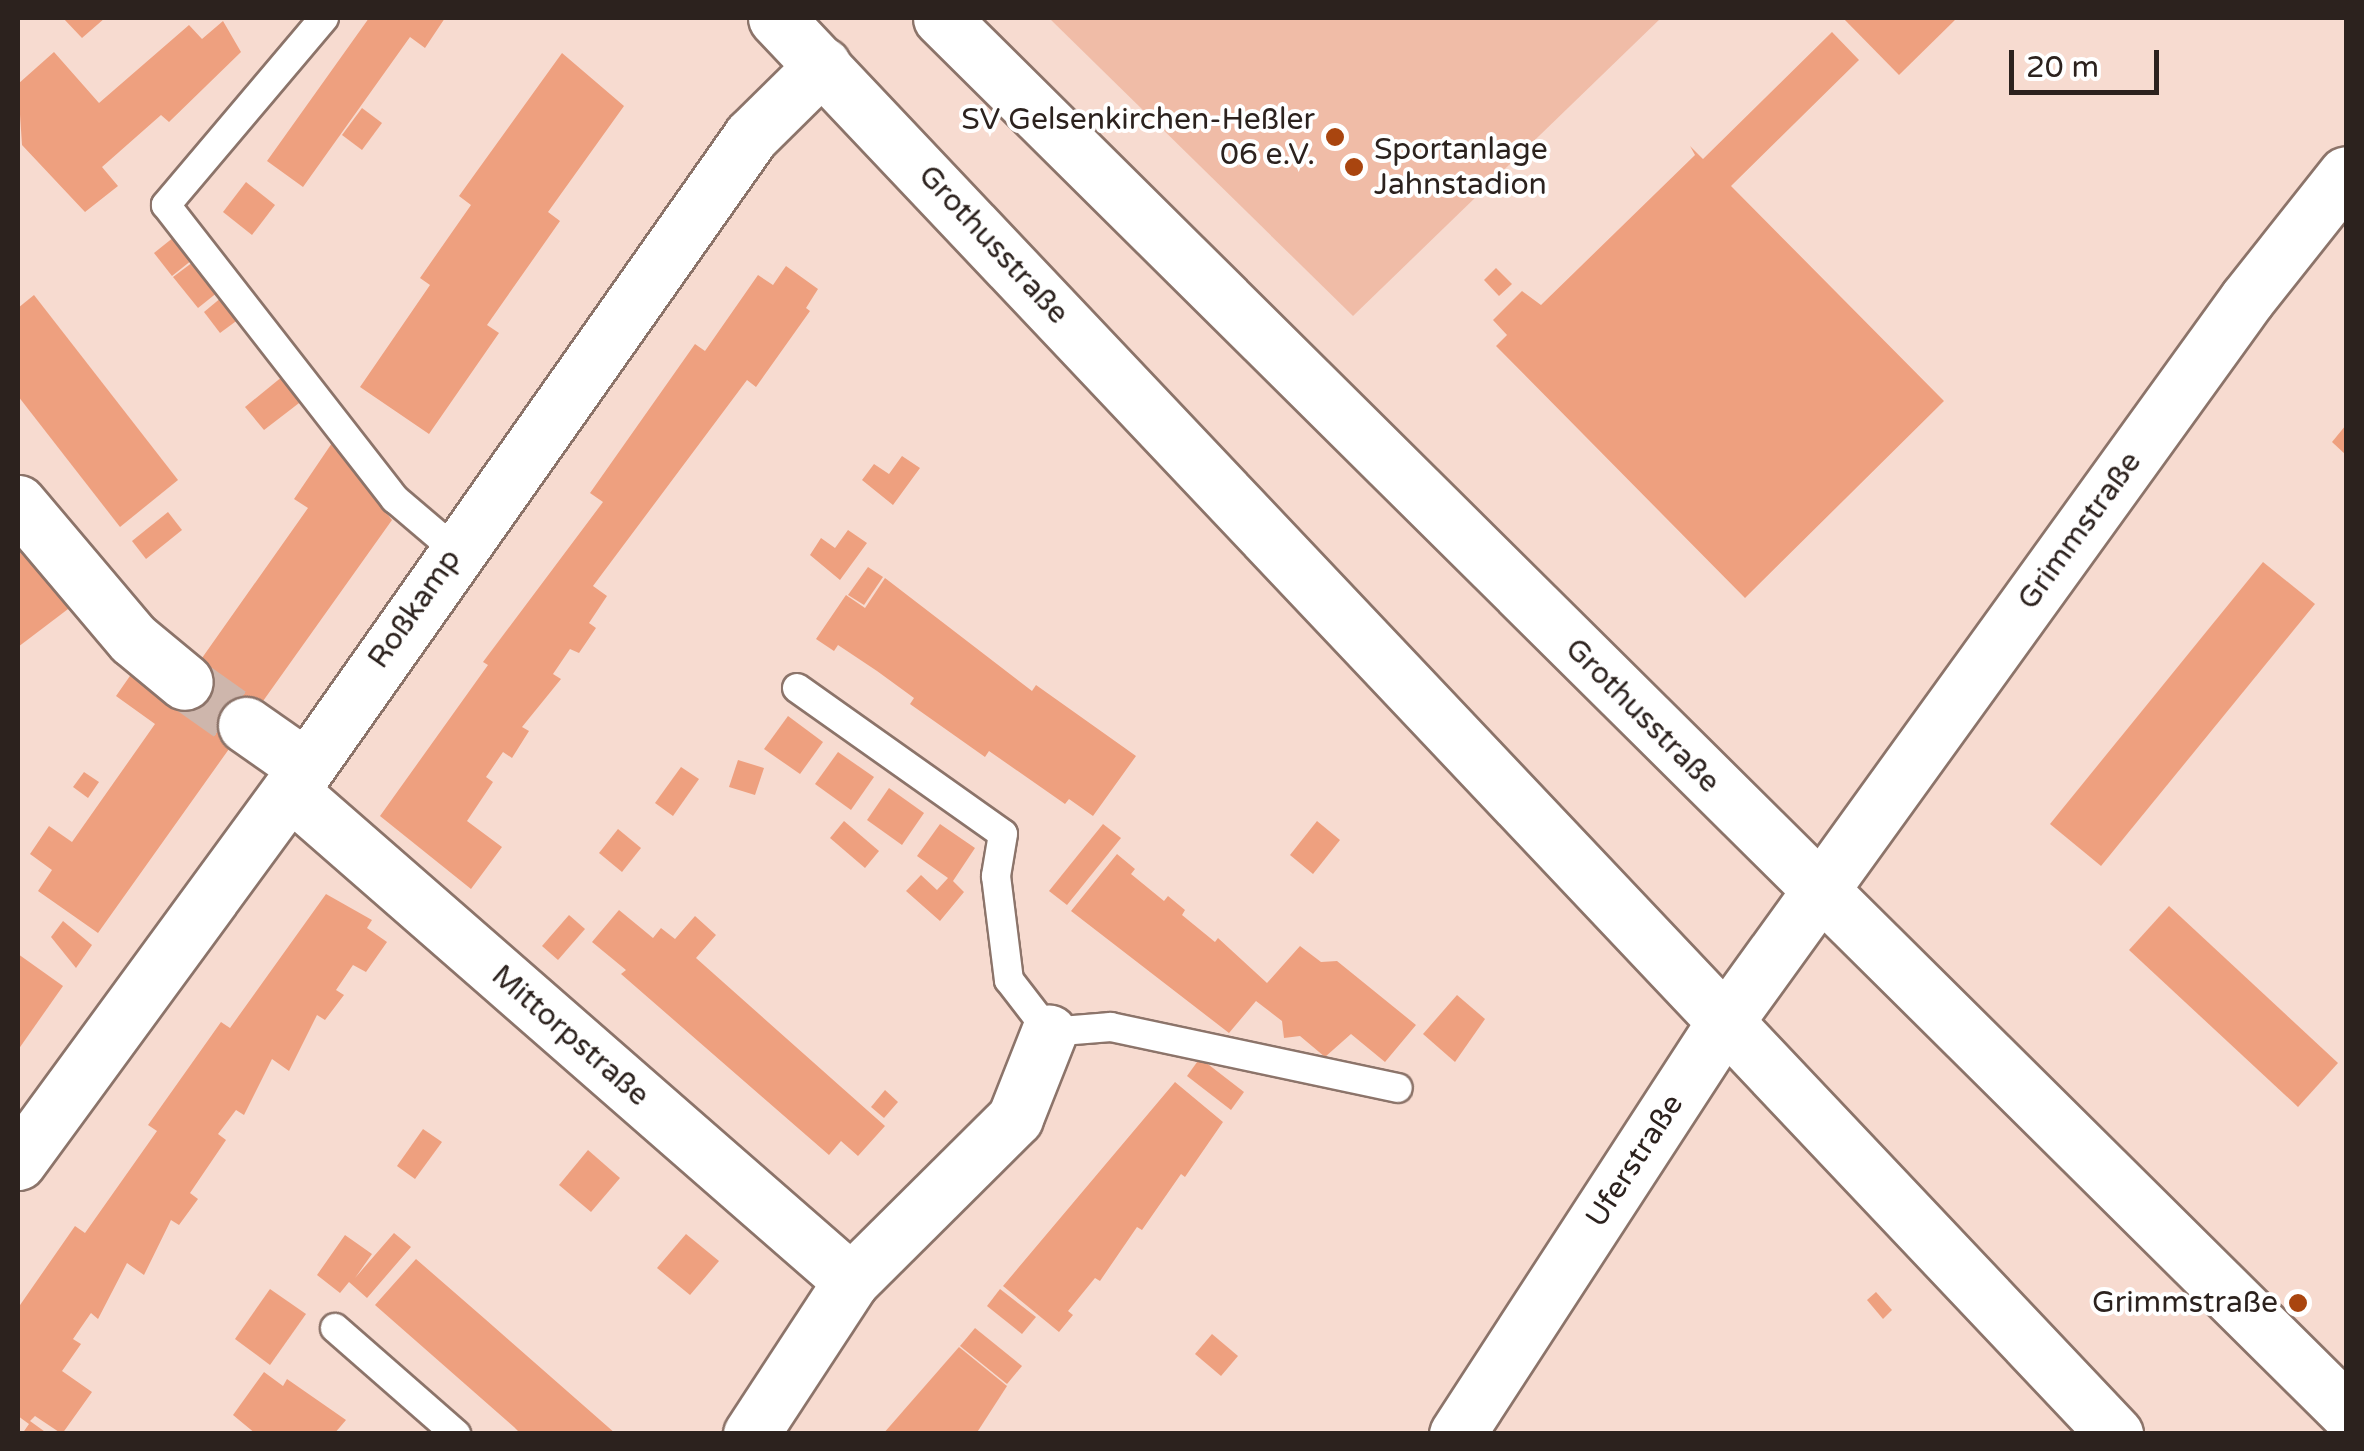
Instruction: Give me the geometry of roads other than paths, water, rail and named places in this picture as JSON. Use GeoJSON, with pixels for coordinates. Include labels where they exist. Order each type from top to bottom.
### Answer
{"type":"FeatureCollection","features":[{"type":"Feature","properties":{"kind":"main road","name":"Grothusstraße"},"geometry":{"type":"LineString","coordinates":[[776,18],[1723,1024],[2115,1434]]}},
{"type":"Feature","properties":{"kind":"main road","name":"Grothusstraße"},"geometry":{"type":"LineString","coordinates":[[941,18],[2346,1410]]}},
{"type":"Feature","properties":{"kind":"main road","name":"Roßkamp"},"geometry":{"type":"LineString","coordinates":[[18,1162],[298,779],[752,136],[824,65]]}},
{"type":"Feature","properties":{"kind":"main road","name":"Grimmstraße"},"geometry":{"type":"LineString","coordinates":[[1819,892],[2247,299],[2346,174]]}},
{"type":"Feature","properties":{"kind":"main road"},"geometry":{"type":"LineString","coordinates":[[18,503],[132,639],[185,682]]}},
{"type":"Feature","properties":{"kind":"main road","name":"Mittorpstraße"},"geometry":{"type":"LineString","coordinates":[[246,725],[298,779],[851,1281]]}},
{"type":"Feature","properties":{"kind":"main road","name":"Uferstraße"},"geometry":{"type":"LineString","coordinates":[[1457,1434],[1723,1024],[1819,892]]}},
{"type":"Feature","properties":{"kind":"main road"},"geometry":{"type":"LineString","coordinates":[[751,1434],[851,1281],[1015,1118],[1049,1032]]}},
{"type":"Feature","properties":{"kind":"lane"},"geometry":{"type":"LineString","coordinates":[[324,18],[166,206],[396,499],[456,551]]}},
{"type":"Feature","properties":{"kind":"lane"},"geometry":{"type":"LineString","coordinates":[[796,688],[1003,834],[996,876],[1010,980],[1049,1032],[1112,1027],[1398,1088]]}},
{"type":"Feature","properties":{"kind":"lane"},"geometry":{"type":"LineString","coordinates":[[335,1328],[456,1434]]}},
{"type":"Feature","properties":{"kind":"tunnel"},"geometry":{"type":"LineString","coordinates":[[185,682],[246,725]]}},
{"type":"Feature","properties":{"kind":"place","name":"SV Gelsenkirchen-Heßler 06 e.V."},"geometry":{"type":"Point","coordinates":[1335,137]}},
{"type":"Feature","properties":{"kind":"place","name":"Sportanlage Jahnstadion"},"geometry":{"type":"Point","coordinates":[1354,167]}},
{"type":"Feature","properties":{"kind":"place","name":"Grimmstraße"},"geometry":{"type":"Point","coordinates":[2298,1303]}}]}
